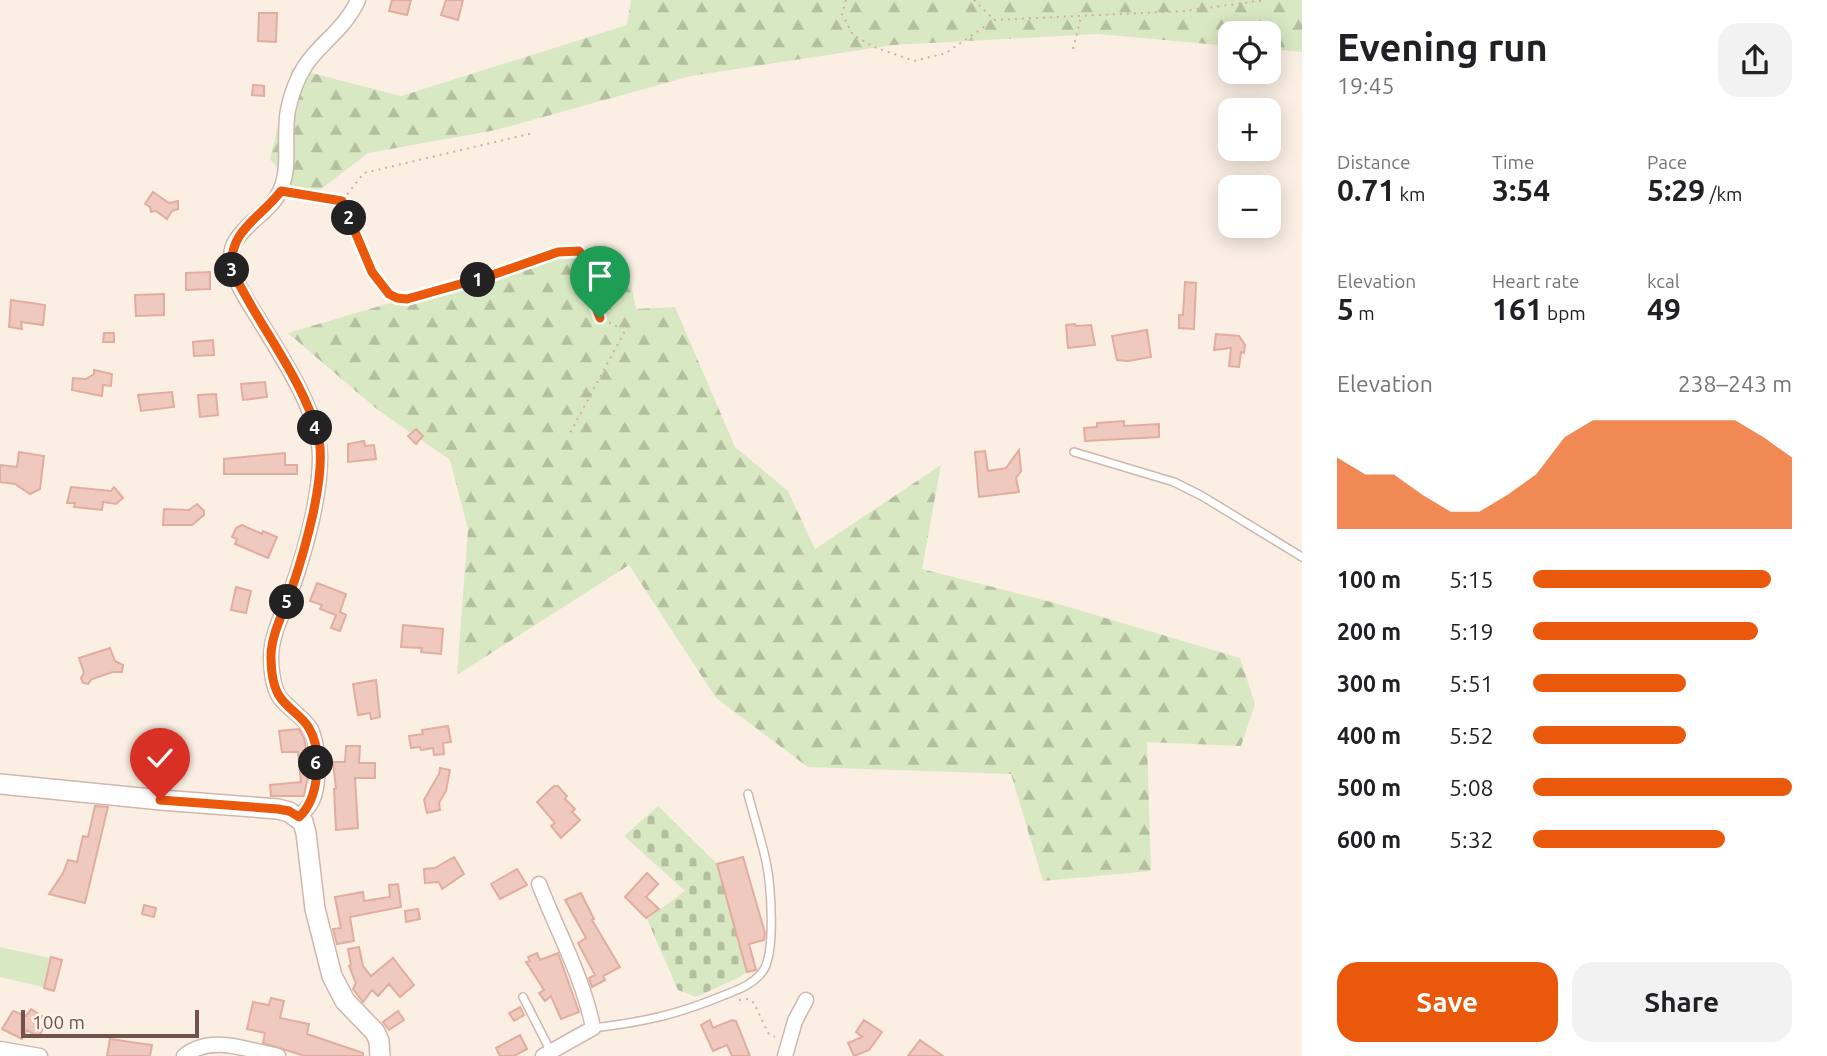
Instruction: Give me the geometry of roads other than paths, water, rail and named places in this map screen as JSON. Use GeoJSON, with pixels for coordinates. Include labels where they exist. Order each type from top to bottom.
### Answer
{"type":"FeatureCollection","features":[{"type":"Feature","properties":{"kind":"street"},"geometry":{"type":"LineString","coordinates":[[299,817],[312,801],[315,789],[314,738],[297,712],[280,697],[273,678],[271,654],[315,500],[319,475],[318,437],[307,405],[242,291],[232,270],[231,259],[236,238],[269,207],[281,191],[286,170],[287,112],[295,86],[306,64],[332,38],[358,0]]}},
{"type":"Feature","properties":{"kind":"street"},"geometry":{"type":"LineString","coordinates":[[0,783],[278,809],[299,817],[306,833],[315,909],[332,976],[345,1001],[375,1032],[380,1056]]}},
{"type":"Feature","properties":{"kind":"street"},"geometry":{"type":"LineString","coordinates":[[539,884],[569,957],[593,1028],[547,1054]]}},
{"type":"Feature","properties":{"kind":"street"},"geometry":{"type":"LineString","coordinates":[[787,1049],[795,1021],[806,1000]]}},
{"type":"Feature","properties":{"kind":"street"},"geometry":{"type":"LineString","coordinates":[[184,1056],[195,1048],[213,1044],[278,1056]]}},
{"type":"Feature","properties":{"kind":"street"},"geometry":{"type":"LineString","coordinates":[[0,1049],[40,1056]]}},
{"type":"Feature","properties":{"kind":"lane"},"geometry":{"type":"LineString","coordinates":[[1074,452],[1174,482],[1302,557]]}},
{"type":"Feature","properties":{"kind":"lane"},"geometry":{"type":"LineString","coordinates":[[593,1028],[650,1021],[690,1009],[743,988],[755,981],[765,969],[772,939],[767,864],[748,794]]}},
{"type":"Feature","properties":{"kind":"lane"},"geometry":{"type":"LineString","coordinates":[[523,997],[547,1054]]}}]}
